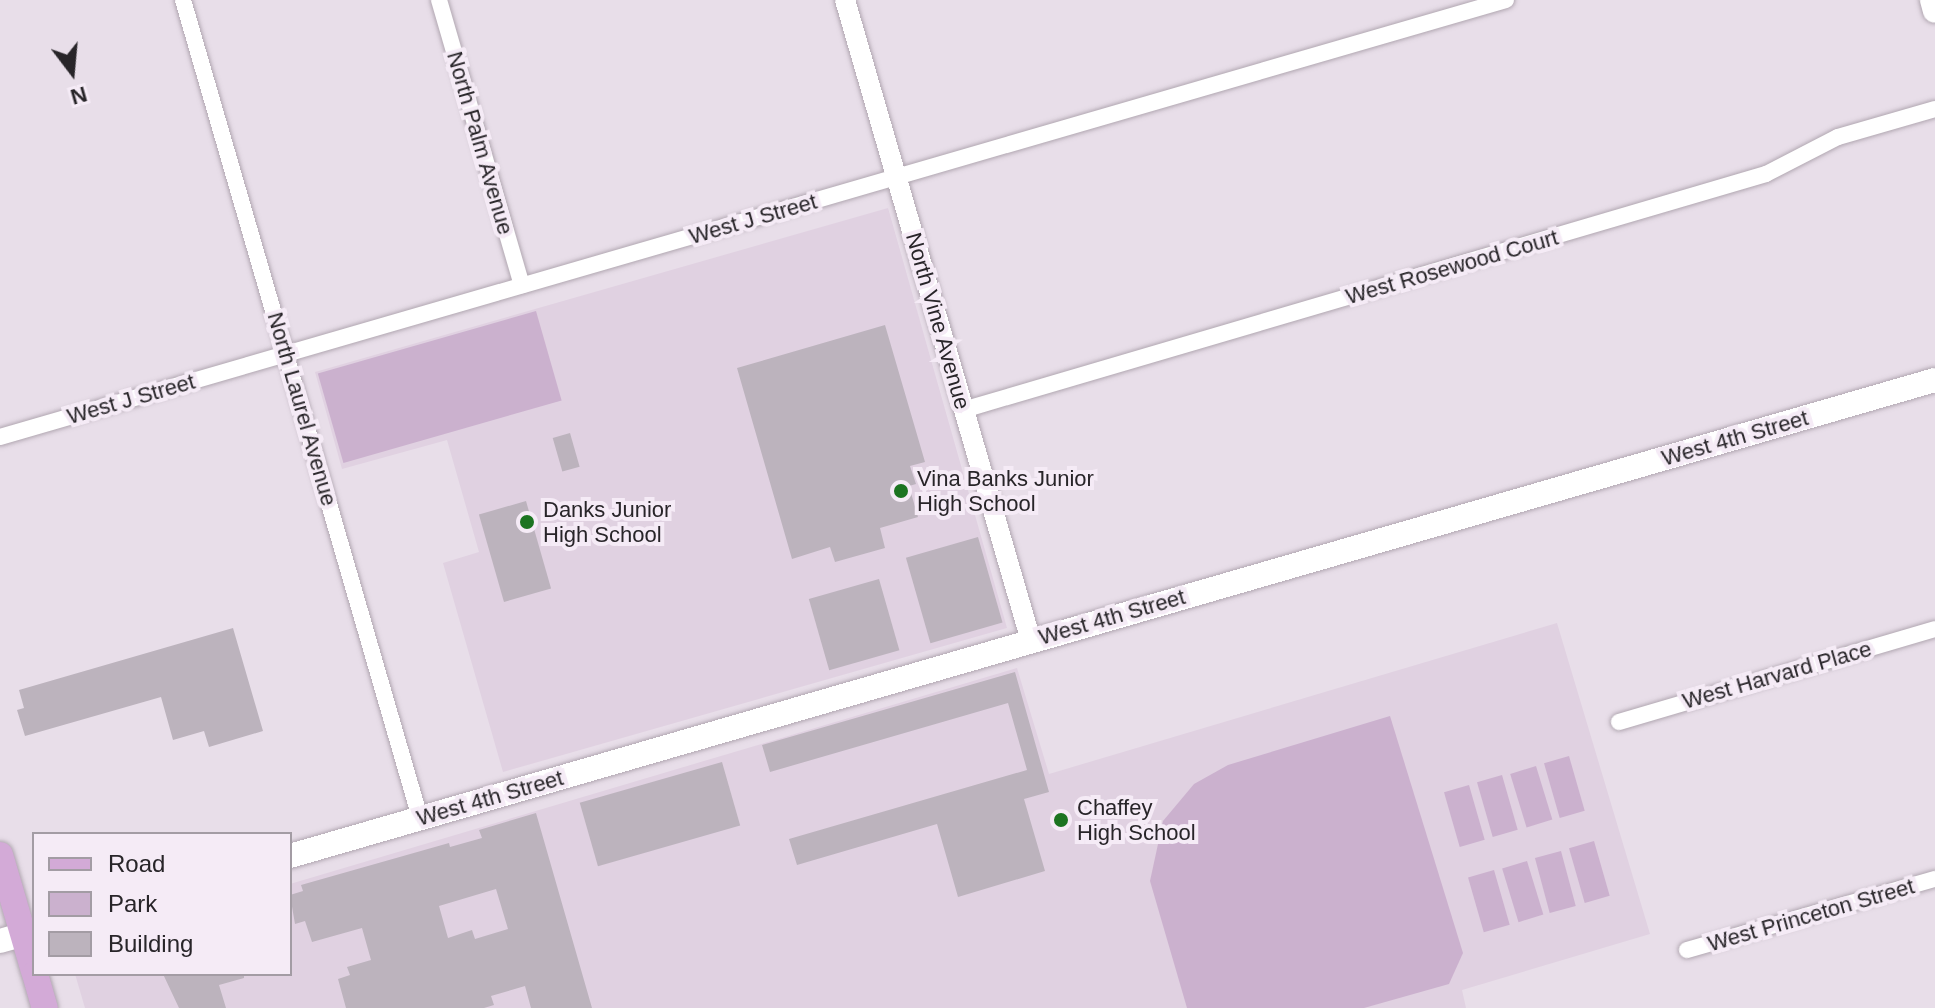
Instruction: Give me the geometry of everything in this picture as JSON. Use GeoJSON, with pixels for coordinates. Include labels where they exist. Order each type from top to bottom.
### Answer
{"type":"FeatureCollection","features":[{"type":"Feature","properties":{"kind":"main road"},"geometry":{"type":"LineString","coordinates":[[1932,0],[1935,11]]}},
{"type":"Feature","properties":{"kind":"main road","name":"West 4th Street"},"geometry":{"type":"LineString","coordinates":[[292,855],[1935,380]]}},
{"type":"Feature","properties":{"kind":"main road"},"geometry":{"type":"LineString","coordinates":[[0,855],[19,935],[32,967]]}},
{"type":"Feature","properties":{"kind":"main road"},"geometry":{"type":"LineString","coordinates":[[35,976],[45,1008]]}},
{"type":"Feature","properties":{"kind":"street","name":"North Laurel Avenue"},"geometry":{"type":"LineString","coordinates":[[183,0],[420,818]]}},
{"type":"Feature","properties":{"kind":"street","name":"North Palm Avenue"},"geometry":{"type":"LineString","coordinates":[[439,0],[522,285]]}},
{"type":"Feature","properties":{"kind":"street","name":"North Vine Avenue"},"geometry":{"type":"LineString","coordinates":[[845,0],[1031,641]]}},
{"type":"Feature","properties":{"kind":"street","name":"West J Street"},"geometry":{"type":"LineString","coordinates":[[0,437],[1506,0]]}},
{"type":"Feature","properties":{"kind":"street","name":"West Rosewood Court"},"geometry":{"type":"LineString","coordinates":[[963,410],[1766,174],[1838,137],[1935,109]]}},
{"type":"Feature","properties":{"kind":"street","name":"West Harvard Place"},"geometry":{"type":"LineString","coordinates":[[1619,722],[1935,629]]}},
{"type":"Feature","properties":{"kind":"street","name":"West Princeton Street"},"geometry":{"type":"LineString","coordinates":[[1687,950],[1935,879]]}},
{"type":"Feature","properties":{"kind":"shaded area"},"geometry":{"type":"Polygon","coordinates":[[[888,208],[1007,628],[503,772],[443,563],[479,552],[447,440],[342,469],[315,372],[888,208]]]}},
{"type":"Feature","properties":{"kind":"shaded area","name":"Chaffey High School"},"geometry":{"type":"Polygon","coordinates":[[[1557,623],[1650,934],[1462,990],[1466,1008],[85,1008],[76,976],[292,976],[292,883],[1017,668],[1049,774],[1557,623]]]}},
{"type":"Feature","properties":{"kind":"green space"},"geometry":{"type":"Polygon","coordinates":[[[536,311],[562,400],[343,463],[318,374],[536,311]]]}},
{"type":"Feature","properties":{"kind":"green space"},"geometry":{"type":"Polygon","coordinates":[[[1390,716],[1463,953],[1449,984],[1364,1008],[1187,1008],[1150,881],[1163,821],[1194,784],[1228,765],[1390,716]]]}},
{"type":"Feature","properties":{"kind":"green space"},"geometry":{"type":"Polygon","coordinates":[[[1569,756],[1585,811],[1560,818],[1544,763],[1569,756]]]}},
{"type":"Feature","properties":{"kind":"green space"},"geometry":{"type":"Polygon","coordinates":[[[1536,766],[1552,820],[1527,827],[1510,774],[1536,766]]]}},
{"type":"Feature","properties":{"kind":"green space"},"geometry":{"type":"Polygon","coordinates":[[[1502,775],[1518,830],[1493,837],[1477,782],[1502,775]]]}},
{"type":"Feature","properties":{"kind":"green space"},"geometry":{"type":"Polygon","coordinates":[[[1469,785],[1485,840],[1460,847],[1444,792],[1469,785]]]}},
{"type":"Feature","properties":{"kind":"green space"},"geometry":{"type":"Polygon","coordinates":[[[1594,841],[1610,896],[1585,903],[1569,848],[1594,841]]]}},
{"type":"Feature","properties":{"kind":"green space"},"geometry":{"type":"Polygon","coordinates":[[[1561,851],[1576,906],[1550,913],[1535,858],[1561,851]]]}},
{"type":"Feature","properties":{"kind":"green space"},"geometry":{"type":"Polygon","coordinates":[[[1527,861],[1543,915],[1519,922],[1502,869],[1527,861]]]}},
{"type":"Feature","properties":{"kind":"green space"},"geometry":{"type":"Polygon","coordinates":[[[1494,870],[1510,925],[1484,932],[1468,877],[1494,870]]]}},
{"type":"Feature","properties":{"kind":"building"},"geometry":{"type":"Polygon","coordinates":[[[885,325],[925,462],[910,466],[916,484],[909,486],[918,517],[880,528],[885,548],[835,562],[830,547],[792,559],[737,368],[885,325]]]}},
{"type":"Feature","properties":{"kind":"building"},"geometry":{"type":"Polygon","coordinates":[[[570,433],[580,467],[562,472],[553,438],[570,433]]]}},
{"type":"Feature","properties":{"kind":"building"},"geometry":{"type":"Polygon","coordinates":[[[526,501],[551,588],[504,602],[479,515],[526,501]]]}},
{"type":"Feature","properties":{"kind":"building"},"geometry":{"type":"Polygon","coordinates":[[[978,537],[1003,623],[930,643],[906,558],[978,537]]]}},
{"type":"Feature","properties":{"kind":"building"},"geometry":{"type":"Polygon","coordinates":[[[879,579],[899,650],[829,670],[809,599],[879,579]]]}},
{"type":"Feature","properties":{"kind":"building"},"geometry":{"type":"Polygon","coordinates":[[[233,628],[263,731],[209,747],[204,731],[173,740],[161,697],[25,736],[17,710],[24,708],[19,690],[233,628]]]}},
{"type":"Feature","properties":{"kind":"building"},"geometry":{"type":"Polygon","coordinates":[[[1015,672],[1049,792],[1024,799],[1045,871],[958,897],[937,824],[797,865],[789,839],[1027,770],[1008,703],[770,772],[762,745],[1015,672]]]}},
{"type":"Feature","properties":{"kind":"building"},"geometry":{"type":"Polygon","coordinates":[[[722,762],[740,825],[598,866],[580,803],[722,762]]]}},
{"type":"Feature","properties":{"kind":"building"},"geometry":{"type":"Polygon","coordinates":[[[536,813],[592,1008],[531,1008],[525,986],[491,996],[494,1005],[484,1008],[346,1008],[338,979],[350,975],[347,967],[371,960],[362,928],[312,942],[305,921],[295,924],[292,894],[303,891],[301,885],[449,843],[450,847],[482,838],[479,830],[536,813]],[[496,889],[439,906],[448,938],[472,930],[475,939],[508,929],[496,889]]]}},
{"type":"Feature","properties":{"kind":"building"},"geometry":{"type":"Polygon","coordinates":[[[164,976],[244,976],[219,985],[226,1008],[179,1008],[164,976]]]}},
{"type":"Feature","properties":{"kind":"place","name":"Vina Banks Junior High School"},"geometry":{"type":"Point","coordinates":[901,491]}},
{"type":"Feature","properties":{"kind":"place","name":"Danks Junior High School"},"geometry":{"type":"Point","coordinates":[527,522]}},
{"type":"Feature","properties":{"kind":"place","name":"Chaffey High School"},"geometry":{"type":"Point","coordinates":[1061,820]}}]}
